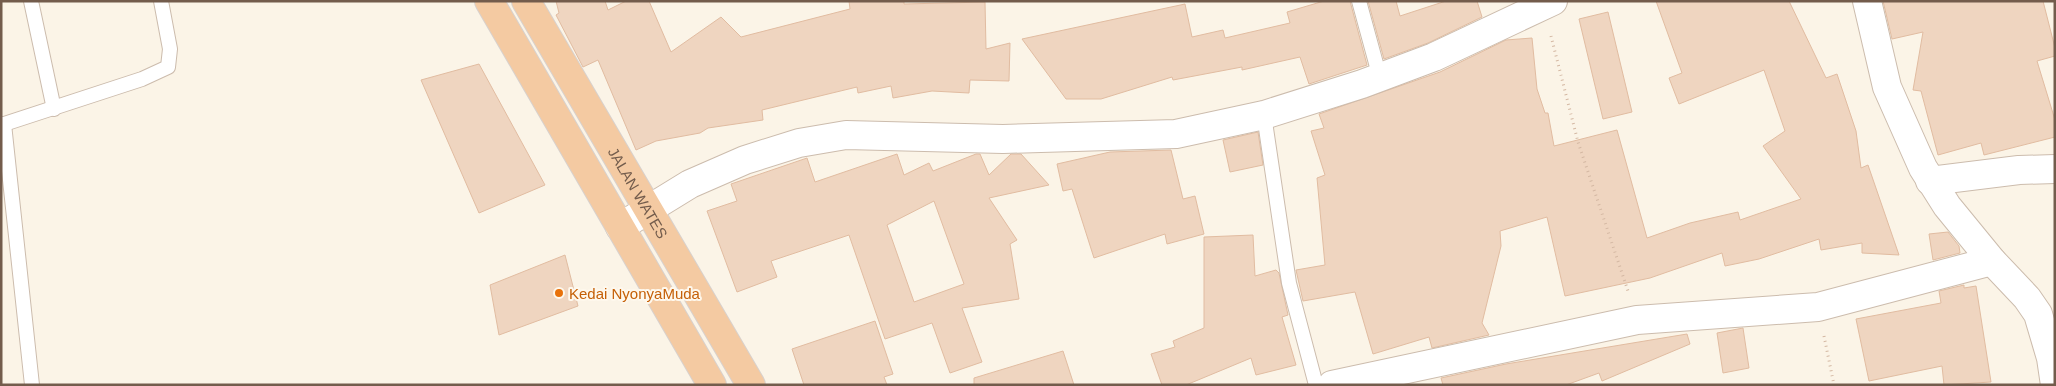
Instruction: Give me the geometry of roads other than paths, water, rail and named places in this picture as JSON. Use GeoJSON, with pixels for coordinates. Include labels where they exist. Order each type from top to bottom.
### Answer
{"type":"FeatureCollection","features":[{"type":"Feature","properties":{"kind":"highway"},"geometry":{"type":"LineString","coordinates":[[489,1],[712,385]]}},
{"type":"Feature","properties":{"kind":"highway","name":"JALAN WATES"},"geometry":{"type":"LineString","coordinates":[[526,1],[751,385]]}},
{"type":"Feature","properties":{"kind":"street"},"geometry":{"type":"LineString","coordinates":[[1867,1],[1887,87],[1930,181],[1947,206],[1992,261],[2027,298],[2038,314],[2051,358],[2055,385]]}},
{"type":"Feature","properties":{"kind":"street"},"geometry":{"type":"LineString","coordinates":[[620,226],[690,184],[746,160],[799,143],[846,135],[1004,138],[1176,134],[1264,115],[1380,78],[1434,57],[1548,4]]}},
{"type":"Feature","properties":{"kind":"street"},"geometry":{"type":"LineString","coordinates":[[1930,181],[2020,170],[2055,169]]}},
{"type":"Feature","properties":{"kind":"street"},"geometry":{"type":"LineString","coordinates":[[1332,385],[1637,320],[1818,307],[1992,261]]}},
{"type":"Feature","properties":{"kind":"lane"},"geometry":{"type":"LineString","coordinates":[[31,1],[54,109]]}},
{"type":"Feature","properties":{"kind":"lane"},"geometry":{"type":"LineString","coordinates":[[32,385],[2,124],[54,109],[168,67],[170,49],[161,1]]}},
{"type":"Feature","properties":{"kind":"lane"},"geometry":{"type":"LineString","coordinates":[[1359,1],[1380,78]]}},
{"type":"Feature","properties":{"kind":"lane"},"geometry":{"type":"LineString","coordinates":[[1264,115],[1289,283],[1316,385]]}},
{"type":"Feature","properties":{"kind":"place","name":"Kedai NyonyaMuda"},"geometry":{"type":"Point","coordinates":[559,293]}}]}
